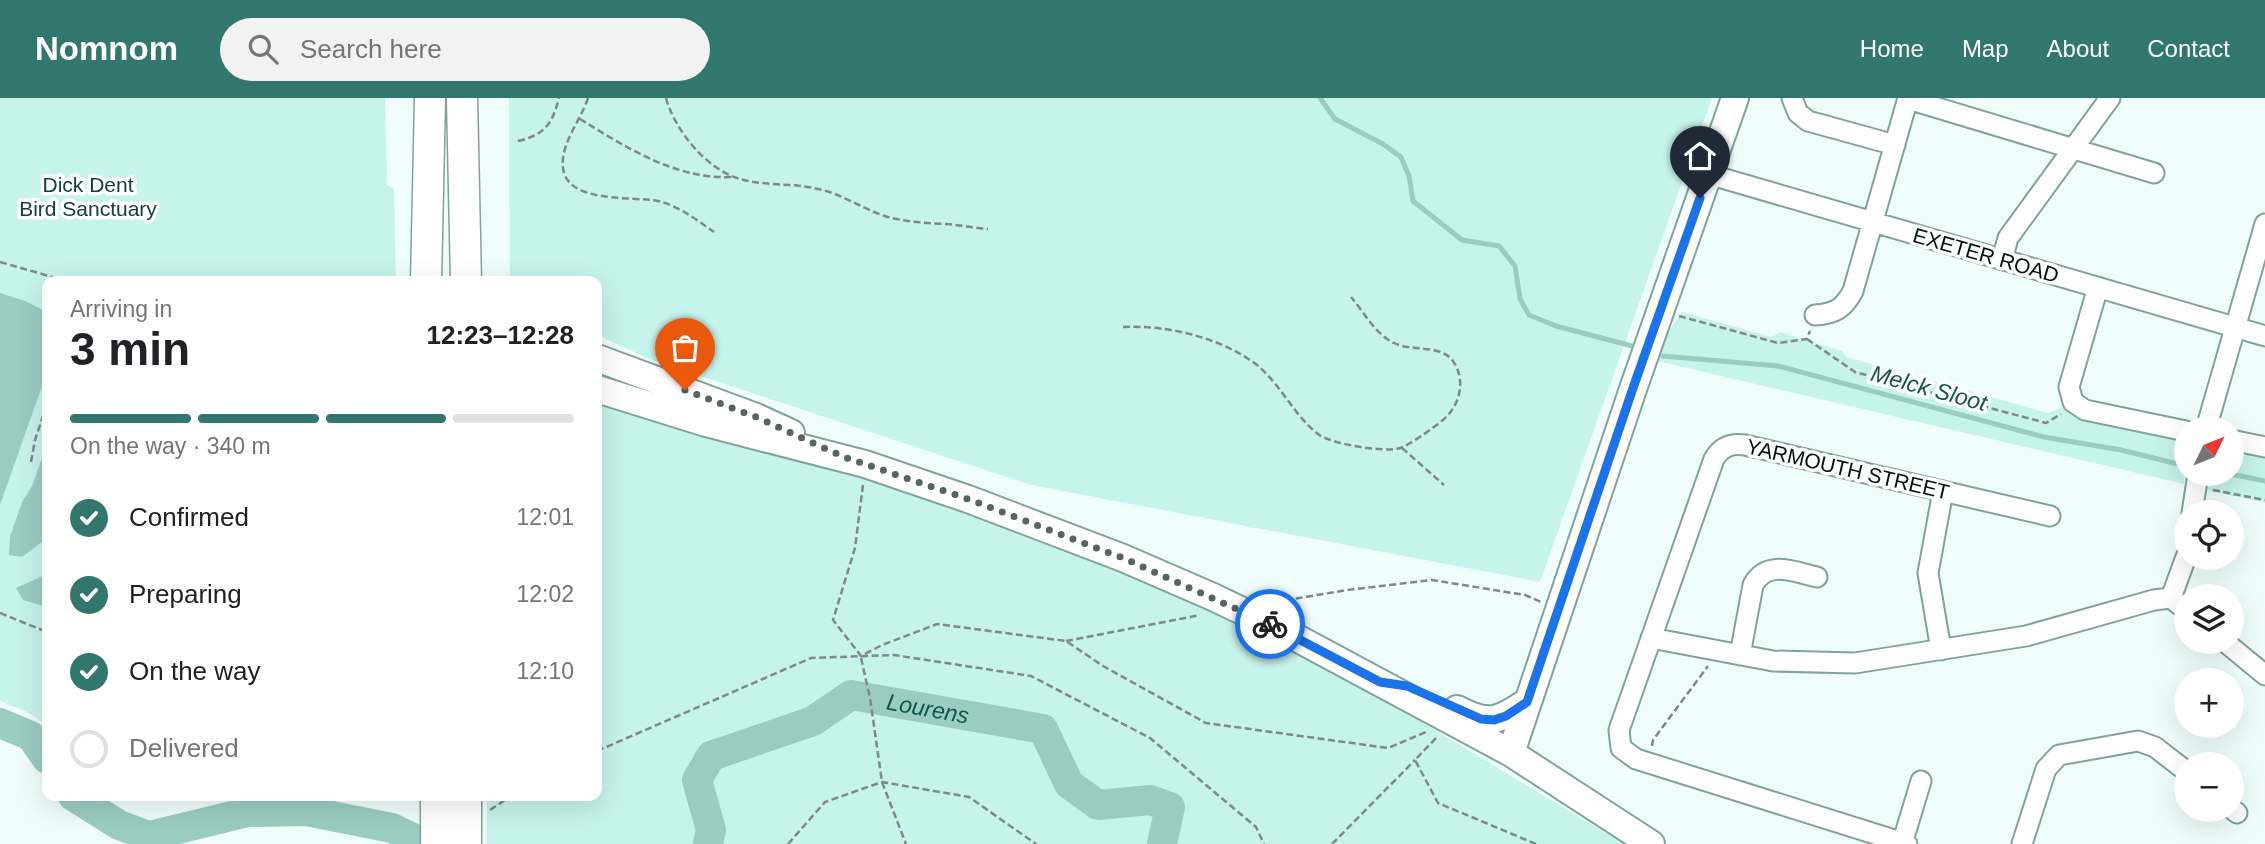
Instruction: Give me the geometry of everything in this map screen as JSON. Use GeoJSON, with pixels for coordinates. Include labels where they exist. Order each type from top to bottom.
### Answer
{"type":"FeatureCollection","features":[{"type":"Feature","properties":{"kind":"main road"},"geometry":{"type":"LineString","coordinates":[[426,276],[430,98]]}},
{"type":"Feature","properties":{"kind":"main road"},"geometry":{"type":"LineString","coordinates":[[462,98],[466,276]]}},
{"type":"Feature","properties":{"kind":"main road"},"geometry":{"type":"LineString","coordinates":[[1511,753],[1660,310],[1735,98]]}},
{"type":"Feature","properties":{"kind":"main road"},"geometry":{"type":"LineString","coordinates":[[602,360],[756,417],[855,461]]}},
{"type":"Feature","properties":{"kind":"main road"},"geometry":{"type":"LineString","coordinates":[[602,391],[732,430],[855,461],[968,499],[1123,558],[1239,608],[1511,753],[1651,844]]}},
{"type":"Feature","properties":{"kind":"main road"},"geometry":{"type":"LineString","coordinates":[[1380,682],[1407,686],[1481,719],[1494,720],[1506,716],[1527,702]]}},
{"type":"Feature","properties":{"kind":"main road"},"geometry":{"type":"LineString","coordinates":[[436,801],[436,844]]}},
{"type":"Feature","properties":{"kind":"main road"},"geometry":{"type":"LineString","coordinates":[[466,801],[466,844]]}},
{"type":"Feature","properties":{"kind":"street"},"geometry":{"type":"LineString","coordinates":[[1792,98],[1798,113],[1808,121],[1895,145]]}},
{"type":"Feature","properties":{"kind":"street"},"geometry":{"type":"LineString","coordinates":[[2002,260],[2008,238],[2110,98]]}},
{"type":"Feature","properties":{"kind":"street"},"geometry":{"type":"LineString","coordinates":[[1815,315],[1830,314],[1845,306],[1853,291],[1908,99],[2154,173]]}},
{"type":"Feature","properties":{"kind":"street","name":"EXETER ROAD"},"geometry":{"type":"LineString","coordinates":[[1708,174],[2265,336]]}},
{"type":"Feature","properties":{"kind":"street"},"geometry":{"type":"LineString","coordinates":[[2210,416],[2265,224]]}},
{"type":"Feature","properties":{"kind":"street"},"geometry":{"type":"LineString","coordinates":[[2098,287],[2070,387],[2071,398],[2085,410],[2174,429]]}},
{"type":"Feature","properties":{"kind":"street"},"geometry":{"type":"LineString","coordinates":[[2244,443],[2265,447]]}},
{"type":"Feature","properties":{"kind":"street","name":"YARMOUTH STREET"},"geometry":{"type":"LineString","coordinates":[[1651,638],[1714,459],[1729,445],[1745,445],[2050,516]]}},
{"type":"Feature","properties":{"kind":"street"},"geometry":{"type":"LineString","coordinates":[[1941,650],[1928,573],[1943,491]]}},
{"type":"Feature","properties":{"kind":"street"},"geometry":{"type":"LineString","coordinates":[[1741,655],[1753,585],[1757,578],[1767,570],[1778,568],[1817,578]]}},
{"type":"Feature","properties":{"kind":"street"},"geometry":{"type":"LineString","coordinates":[[1921,781],[1904,844],[1647,763],[1625,753],[1618,736],[1651,638],[1773,661],[1874,661],[2026,636],[2154,600],[2174,602]]}},
{"type":"Feature","properties":{"kind":"street"},"geometry":{"type":"LineString","coordinates":[[2244,654],[2262,665]]}},
{"type":"Feature","properties":{"kind":"street"},"geometry":{"type":"LineString","coordinates":[[2022,844],[2046,769],[2059,755],[2138,741],[2155,747],[2174,762]]}},
{"type":"Feature","properties":{"kind":"path"},"geometry":{"type":"LineString","coordinates":[[518,141],[538,136],[550,121],[559,98]]}},
{"type":"Feature","properties":{"kind":"path"},"geometry":{"type":"LineString","coordinates":[[588,98],[566,146],[563,169],[568,182],[594,195],[659,201],[676,208],[714,232]]}},
{"type":"Feature","properties":{"kind":"path"},"geometry":{"type":"LineString","coordinates":[[666,98],[673,118],[690,141],[726,174],[743,180],[820,189],[886,216],[988,229]]}},
{"type":"Feature","properties":{"kind":"path"},"geometry":{"type":"LineString","coordinates":[[580,119],[649,158],[675,168],[720,178],[734,177]]}},
{"type":"Feature","properties":{"kind":"path"},"geometry":{"type":"LineString","coordinates":[[0,262],[49,276]]}},
{"type":"Feature","properties":{"kind":"path"},"geometry":{"type":"LineString","coordinates":[[1123,327],[1145,326],[1208,340],[1231,349],[1268,374],[1318,435],[1345,446],[1393,450],[1402,448],[1445,419],[1453,410],[1461,383],[1458,370],[1446,354],[1408,348],[1382,336],[1351,297]]}},
{"type":"Feature","properties":{"kind":"path"},"geometry":{"type":"LineString","coordinates":[[1660,310],[1779,343],[1807,339],[1855,372],[2046,423],[2076,405]]}},
{"type":"Feature","properties":{"kind":"path"},"geometry":{"type":"LineString","coordinates":[[1807,339],[1815,315]]}},
{"type":"Feature","properties":{"kind":"path"},"geometry":{"type":"LineString","coordinates":[[31,463],[42,419]]}},
{"type":"Feature","properties":{"kind":"path"},"geometry":{"type":"LineString","coordinates":[[1402,448],[1444,485]]}},
{"type":"Feature","properties":{"kind":"path"},"geometry":{"type":"LineString","coordinates":[[855,461],[855,548],[833,620],[861,656],[882,782],[906,844]]}},
{"type":"Feature","properties":{"kind":"path"},"geometry":{"type":"LineString","coordinates":[[2217,486],[2265,500]]}},
{"type":"Feature","properties":{"kind":"path"},"geometry":{"type":"LineString","coordinates":[[1239,608],[1347,590],[1432,580],[1525,595],[1559,609]]}},
{"type":"Feature","properties":{"kind":"path"},"geometry":{"type":"LineString","coordinates":[[0,613],[42,630]]}},
{"type":"Feature","properties":{"kind":"path"},"geometry":{"type":"LineString","coordinates":[[861,656],[937,624],[1066,641],[1202,614]]}},
{"type":"Feature","properties":{"kind":"path"},"geometry":{"type":"LineString","coordinates":[[1066,641],[1103,666],[1206,723],[1388,748],[1452,721]]}},
{"type":"Feature","properties":{"kind":"path"},"geometry":{"type":"LineString","coordinates":[[1647,763],[1653,740],[1719,650]]}},
{"type":"Feature","properties":{"kind":"path"},"geometry":{"type":"LineString","coordinates":[[602,749],[811,658],[894,655],[1031,676],[1150,738],[1256,827],[1264,844]]}},
{"type":"Feature","properties":{"kind":"path"},"geometry":{"type":"LineString","coordinates":[[1332,844],[1452,721]]}},
{"type":"Feature","properties":{"kind":"path"},"geometry":{"type":"LineString","coordinates":[[1415,760],[1438,803],[1536,844]]}},
{"type":"Feature","properties":{"kind":"path"},"geometry":{"type":"LineString","coordinates":[[788,844],[825,802],[882,782],[969,797],[1036,844]]}},
{"type":"Feature","properties":{"kind":"green space","name":"Dick Dent Bird Sanctuary"},"geometry":{"type":"Polygon","coordinates":[[[0,98],[385,98],[387,185],[394,188],[396,276],[42,276],[42,722],[0,701],[0,98]]]}},
{"type":"Feature","properties":{"kind":"green space"},"geometry":{"type":"Polygon","coordinates":[[[509,98],[1712,98],[1540,582],[1031,485],[652,360],[602,337],[602,276],[510,276],[509,98]]]}},
{"type":"Feature","properties":{"kind":"green space"},"geometry":{"type":"Polygon","coordinates":[[[1682,312],[1772,337],[1780,332],[1842,351],[1846,357],[2048,413],[2066,406],[2080,419],[2174,439],[2174,482],[1657,361],[1669,331],[1682,312]]]}},
{"type":"Feature","properties":{"kind":"green space"},"geometry":{"type":"Polygon","coordinates":[[[602,400],[783,448],[985,514],[1182,593],[1302,650],[1624,844],[487,844],[487,801],[602,801],[602,400]]]}},
{"type":"Feature","properties":{"kind":"green space"},"geometry":{"type":"Polygon","coordinates":[[[2244,453],[2265,458],[2265,503],[2206,490],[2207,486],[2244,486],[2244,453]]]}},
{"type":"Feature","properties":{"kind":"shaded area"},"geometry":{"type":"Polygon","coordinates":[[[0,293],[42,310],[42,386],[0,505],[0,293]]]}},
{"type":"Feature","properties":{"kind":"shaded area"},"geometry":{"type":"Polygon","coordinates":[[[42,458],[42,542],[22,557],[9,555],[10,537],[22,502],[32,486],[42,458]]]}},
{"type":"Feature","properties":{"kind":"shaded area"},"geometry":{"type":"Polygon","coordinates":[[[42,576],[42,606],[23,600],[16,588],[42,576]]]}},
{"type":"Feature","properties":{"kind":"waterway","name":"Melck Sloot"},"geometry":{"type":"LineString","coordinates":[[1320,98],[1335,119],[1383,144],[1401,157],[1409,176],[1413,201],[1462,240],[1499,246],[1515,266],[1520,299],[1529,315],[1556,326],[1636,347]]}},
{"type":"Feature","properties":{"kind":"waterway","name":"Melck Sloot"},"geometry":{"type":"LineString","coordinates":[[1663,356],[1778,366],[2044,437],[2121,450],[2174,463]]}},
{"type":"Feature","properties":{"kind":"waterway"},"geometry":{"type":"LineString","coordinates":[[2244,477],[2265,481]]}},
{"type":"Feature","properties":{"kind":"waterway","name":"Lourens"},"geometry":{"type":"LineString","coordinates":[[708,844],[711,830],[697,780],[711,756],[813,721],[851,695],[1043,729],[1069,784],[1098,805],[1150,800],[1170,807],[1162,844]]}},
{"type":"Feature","properties":{"kind":"waterway","name":"Lourens"},"geometry":{"type":"LineString","coordinates":[[0,723],[31,736],[42,752]]}},
{"type":"Feature","properties":{"kind":"waterway","name":"Lourens"},"geometry":{"type":"LineString","coordinates":[[81,801],[119,825],[149,836],[248,812],[306,811],[392,828],[425,844]]}},
{"type":"Feature","properties":{"kind":"way so far"},"geometry":{"type":"LineString","coordinates":[[685,390],[756,417],[844,457],[968,499],[1123,558],[1270,624]]}},
{"type":"Feature","properties":{"kind":"route"},"geometry":{"type":"LineString","coordinates":[[1270,624],[1380,682],[1407,686],[1481,719],[1494,720],[1506,716],[1527,702],[1700,198]]}}]}
